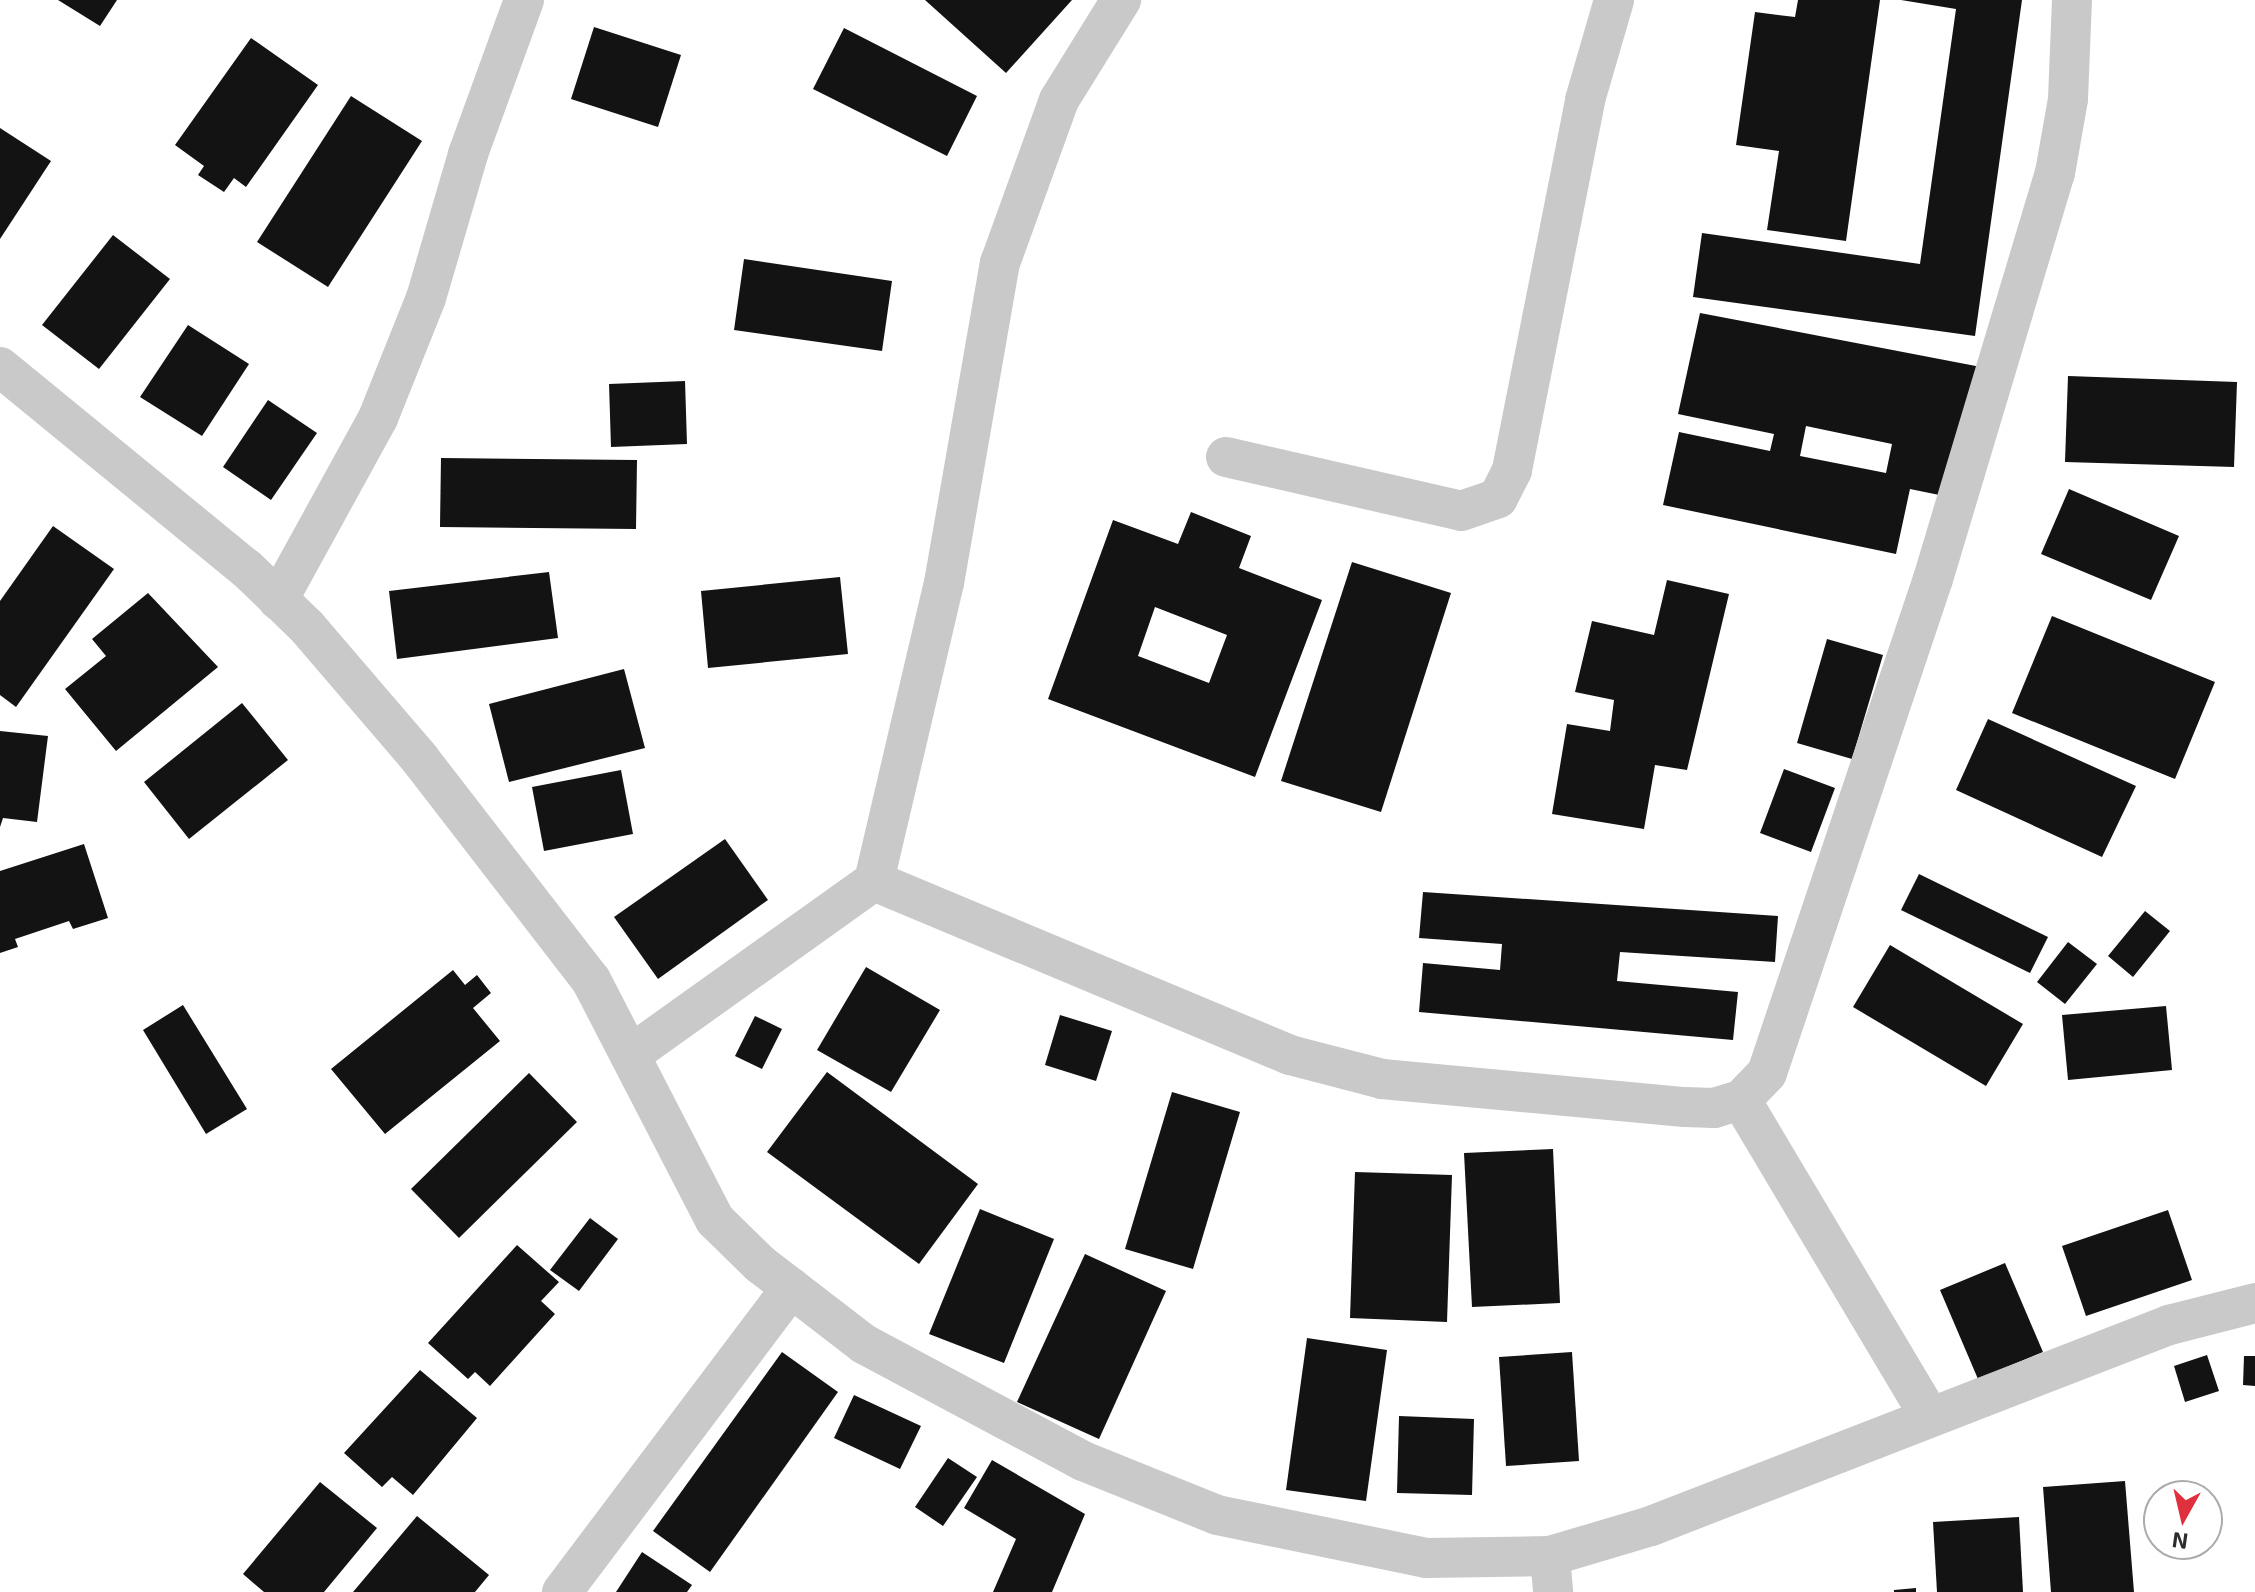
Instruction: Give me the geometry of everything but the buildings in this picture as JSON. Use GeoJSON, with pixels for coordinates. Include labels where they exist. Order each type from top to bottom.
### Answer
{"type":"FeatureCollection","features":[{"type":"Feature","properties":{"kind":"street"},"geometry":{"type":"LineString","coordinates":[[278,600],[378,418],[426,298],[468,154],[524,0]]}},
{"type":"Feature","properties":{"kind":"street"},"geometry":{"type":"LineString","coordinates":[[630,1055],[874,881],[944,583],[1000,263],[1059,100],[1121,0]]}},
{"type":"Feature","properties":{"kind":"street"},"geometry":{"type":"LineString","coordinates":[[1226,457],[1461,511],[1498,498],[1512,470],[1585,100],[1614,0]]}},
{"type":"Feature","properties":{"kind":"street"},"geometry":{"type":"LineString","coordinates":[[874,881],[1290,1055],[1382,1079],[1685,1107],[1714,1108],[1741,1100],[1767,1073],[1937,563],[2055,173],[2068,99],[2072,0]]}},
{"type":"Feature","properties":{"kind":"street"},"geometry":{"type":"LineString","coordinates":[[2,373],[278,600],[420,759],[591,980],[715,1220],[791,1288],[864,1344],[1055,1447],[1217,1515],[1426,1558],[1552,1574],[1651,1526],[1930,1417],[2169,1325],[2255,1303]]}},
{"type":"Feature","properties":{"kind":"street"},"geometry":{"type":"LineString","coordinates":[[1741,1100],[1930,1417]]}},
{"type":"Feature","properties":{"kind":"street"},"geometry":{"type":"LineString","coordinates":[[562,1592],[791,1288]]}}]}
